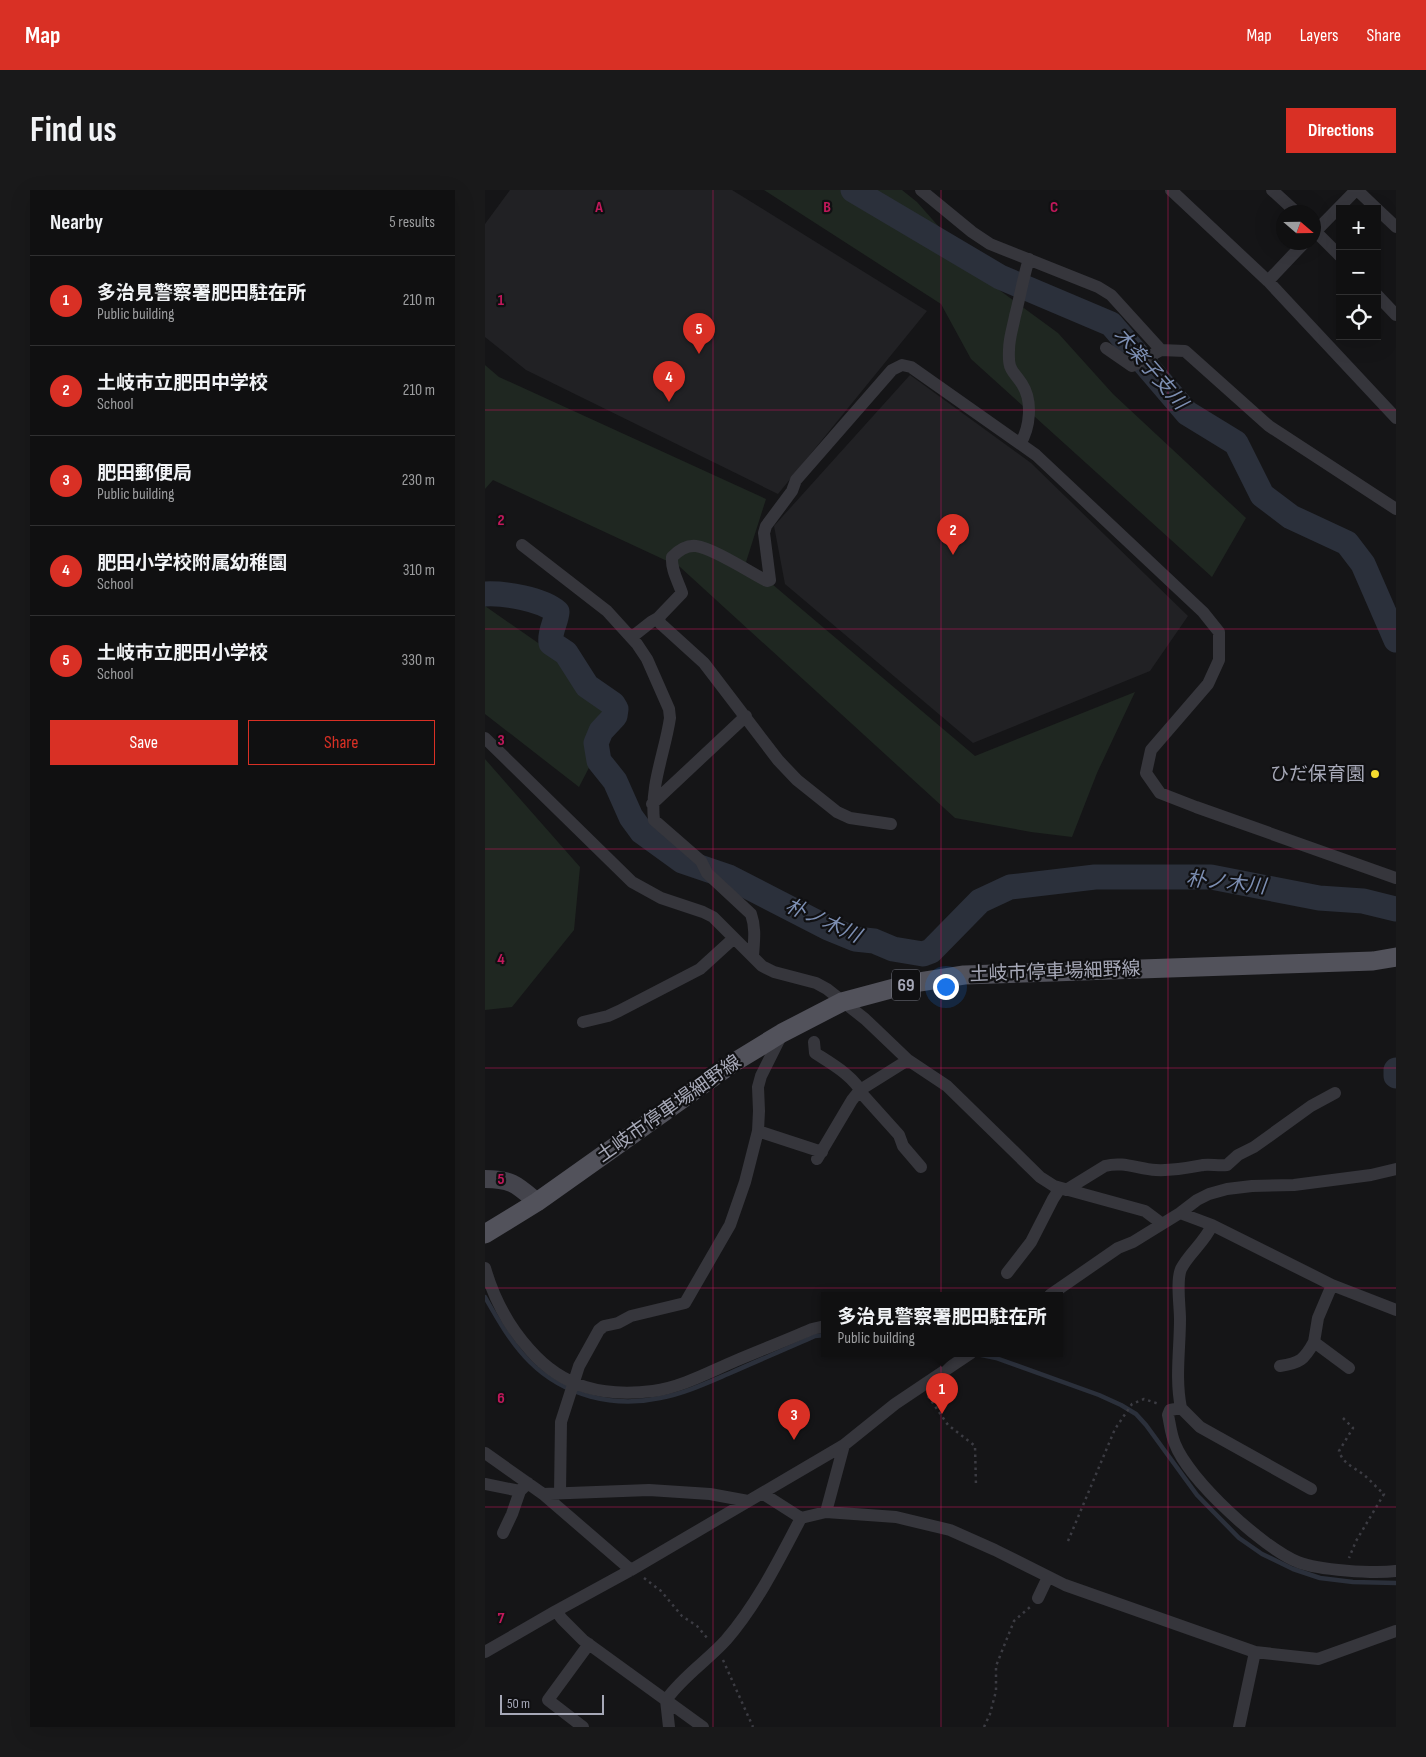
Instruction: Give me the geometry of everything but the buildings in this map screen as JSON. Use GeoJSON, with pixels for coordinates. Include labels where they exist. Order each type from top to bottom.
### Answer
{"type":"FeatureCollection","features":[{"type":"Feature","properties":{"kind":"main road","name":"土岐市停車場細野線"},"geometry":{"type":"LineString","coordinates":[[485,1234],[537,1202],[733,1063],[779,1034],[842,1002],[913,983],[964,975],[1365,961],[1396,958]]}},
{"type":"Feature","properties":{"kind":"main road"},"geometry":{"type":"LineString","coordinates":[[485,1179],[499,1179],[515,1183],[537,1202]]}},
{"type":"Feature","properties":{"kind":"street"},"geometry":{"type":"LineString","coordinates":[[921,190],[972,232],[990,244],[1111,295],[1161,350]]}},
{"type":"Feature","properties":{"kind":"street"},"geometry":{"type":"LineString","coordinates":[[1171,190],[1268,281],[1396,418]]}},
{"type":"Feature","properties":{"kind":"street"},"geometry":{"type":"LineString","coordinates":[[1272,190],[1288,205]]}},
{"type":"Feature","properties":{"kind":"street"},"geometry":{"type":"LineString","coordinates":[[1321,224],[1357,190],[1373,205]]}},
{"type":"Feature","properties":{"kind":"street"},"geometry":{"type":"LineString","coordinates":[[1381,213],[1396,227]]}},
{"type":"Feature","properties":{"kind":"street"},"geometry":{"type":"LineString","coordinates":[[1321,238],[1336,252]]}},
{"type":"Feature","properties":{"kind":"street"},"geometry":{"type":"LineString","coordinates":[[1268,281],[1297,250]]}},
{"type":"Feature","properties":{"kind":"street"},"geometry":{"type":"LineString","coordinates":[[1020,444],[1028,424],[1028,404],[1026,392],[1012,372],[1009,364],[1009,348],[1029,259]]}},
{"type":"Feature","properties":{"kind":"street"},"geometry":{"type":"LineString","coordinates":[[1381,299],[1396,315]]}},
{"type":"Feature","properties":{"kind":"street"},"geometry":{"type":"LineString","coordinates":[[1106,348],[1132,366],[1161,350],[1185,351],[1269,426],[1396,509]]}},
{"type":"Feature","properties":{"kind":"street"},"geometry":{"type":"LineString","coordinates":[[632,638],[651,622],[659,618],[682,593],[672,569],[672,557],[681,549],[695,546],[717,554],[767,581],[770,580],[764,533],[766,526],[793,491],[795,480],[891,370],[902,365],[911,367],[1036,454],[1195,605],[1219,632],[1219,660],[1207,684],[1151,750],[1146,772],[1160,793],[1196,808],[1396,878]]}},
{"type":"Feature","properties":{"kind":"street"},"geometry":{"type":"LineString","coordinates":[[522,545],[607,611],[632,638],[647,659],[669,709],[671,718],[652,804],[654,820],[701,861],[707,873],[751,914],[755,933],[753,956]]}},
{"type":"Feature","properties":{"kind":"street"},"geometry":{"type":"LineString","coordinates":[[659,618],[661,624],[704,663],[791,773],[837,812],[850,818],[891,824]]}},
{"type":"Feature","properties":{"kind":"street"},"geometry":{"type":"LineString","coordinates":[[652,804],[746,716]]}},
{"type":"Feature","properties":{"kind":"street"},"geometry":{"type":"LineString","coordinates":[[485,738],[632,882],[661,898],[703,912],[713,918],[762,966],[774,972],[816,983],[827,989],[865,1019],[908,1060],[947,1086],[1041,1177],[1054,1186],[1063,1189],[1145,1211],[1161,1223]]}},
{"type":"Feature","properties":{"kind":"street"},"geometry":{"type":"LineString","coordinates":[[583,1022],[619,1012],[700,969],[734,938]]}},
{"type":"Feature","properties":{"kind":"street"},"geometry":{"type":"LineString","coordinates":[[560,1494],[561,1422],[579,1366],[599,1330],[604,1326],[618,1323],[631,1316],[685,1303],[730,1225],[745,1182],[758,1131],[761,1076],[779,1040],[779,1034]]}},
{"type":"Feature","properties":{"kind":"street"},"geometry":{"type":"LineString","coordinates":[[814,1042],[815,1053],[843,1072],[860,1090],[863,1096],[899,1135],[903,1146],[921,1167]]}},
{"type":"Feature","properties":{"kind":"street"},"geometry":{"type":"LineString","coordinates":[[758,1131],[819,1156],[852,1100],[860,1090],[908,1060]]}},
{"type":"Feature","properties":{"kind":"street"},"geometry":{"type":"LineString","coordinates":[[1007,1273],[1031,1242],[1053,1199],[1063,1189],[1112,1164],[1134,1165],[1152,1170],[1227,1165],[1238,1155],[1254,1147],[1311,1106],[1335,1093]]}},
{"type":"Feature","properties":{"kind":"street"},"geometry":{"type":"LineString","coordinates":[[1054,1292],[1118,1248],[1133,1242],[1209,1194],[1227,1189],[1252,1186],[1294,1185],[1371,1175],[1396,1169]]}},
{"type":"Feature","properties":{"kind":"street"},"geometry":{"type":"LineString","coordinates":[[1180,1213],[1212,1225],[1332,1285],[1396,1310]]}},
{"type":"Feature","properties":{"kind":"street"},"geometry":{"type":"LineString","coordinates":[[1212,1225],[1207,1237],[1181,1270],[1179,1278],[1178,1382],[1175,1409],[1168,1415],[1175,1444],[1203,1485],[1231,1514],[1269,1545],[1295,1562],[1308,1566],[1344,1570],[1396,1571]]}},
{"type":"Feature","properties":{"kind":"street"},"geometry":{"type":"LineString","coordinates":[[485,1268],[491,1289],[501,1311],[536,1358],[574,1384],[603,1392],[654,1391],[700,1377],[812,1329],[821,1327]]}},
{"type":"Feature","properties":{"kind":"street"},"geometry":{"type":"LineString","coordinates":[[1279,1366],[1298,1362],[1304,1358],[1314,1342],[1318,1318],[1332,1285]]}},
{"type":"Feature","properties":{"kind":"street"},"geometry":{"type":"LineString","coordinates":[[1314,1342],[1349,1368]]}},
{"type":"Feature","properties":{"kind":"street"},"geometry":{"type":"LineString","coordinates":[[485,1652],[632,1570],[844,1445],[895,1404],[966,1357]]}},
{"type":"Feature","properties":{"kind":"street"},"geometry":{"type":"LineString","coordinates":[[1175,1409],[1200,1427],[1311,1489]]}},
{"type":"Feature","properties":{"kind":"street"},"geometry":{"type":"LineString","coordinates":[[826,1512],[844,1445]]}},
{"type":"Feature","properties":{"kind":"street"},"geometry":{"type":"LineString","coordinates":[[485,1453],[524,1487]]}},
{"type":"Feature","properties":{"kind":"street"},"geometry":{"type":"LineString","coordinates":[[485,1484],[524,1487],[543,1494],[649,1490],[709,1494],[748,1500]]}},
{"type":"Feature","properties":{"kind":"street"},"geometry":{"type":"LineString","coordinates":[[503,1533],[524,1487]]}},
{"type":"Feature","properties":{"kind":"street"},"geometry":{"type":"LineString","coordinates":[[762,1493],[801,1518],[826,1512],[896,1518],[950,1530],[995,1550],[1065,1586],[1255,1652],[1317,1659],[1396,1631]]}},
{"type":"Feature","properties":{"kind":"street"},"geometry":{"type":"LineString","coordinates":[[543,1494],[632,1570]]}},
{"type":"Feature","properties":{"kind":"street"},"geometry":{"type":"LineString","coordinates":[[669,1727],[666,1700],[680,1682],[717,1649],[744,1618],[784,1551],[801,1518]]}},
{"type":"Feature","properties":{"kind":"street"},"geometry":{"type":"LineString","coordinates":[[1038,1598],[1048,1577]]}},
{"type":"Feature","properties":{"kind":"street"},"geometry":{"type":"LineString","coordinates":[[556,1611],[561,1619],[589,1644],[703,1727]]}},
{"type":"Feature","properties":{"kind":"street"},"geometry":{"type":"LineString","coordinates":[[583,1727],[548,1700],[589,1644]]}},
{"type":"Feature","properties":{"kind":"street"},"geometry":{"type":"LineString","coordinates":[[1239,1727],[1255,1652]]}},
{"type":"Feature","properties":{"kind":"path"},"geometry":{"type":"LineString","coordinates":[[921,1387],[948,1425],[975,1446],[976,1486]]}},
{"type":"Feature","properties":{"kind":"path"},"geometry":{"type":"LineString","coordinates":[[1068,1541],[1115,1429],[1132,1404],[1147,1400],[1175,1409]]}},
{"type":"Feature","properties":{"kind":"path"},"geometry":{"type":"LineString","coordinates":[[1343,1418],[1353,1428],[1339,1451],[1340,1456],[1350,1467],[1363,1474],[1384,1494],[1356,1541],[1344,1570]]}},
{"type":"Feature","properties":{"kind":"path"},"geometry":{"type":"LineString","coordinates":[[632,1570],[661,1590],[682,1616],[697,1626],[717,1649],[753,1727]]}},
{"type":"Feature","properties":{"kind":"path"},"geometry":{"type":"LineString","coordinates":[[983,1727],[989,1714],[995,1691],[996,1666],[1014,1621],[1038,1598]]}},
{"type":"Feature","properties":{"kind":"shaded area"},"geometry":{"type":"Polygon","coordinates":[[[510,190],[732,190],[927,311],[778,494],[526,370],[485,337],[485,224],[510,190]]]}},
{"type":"Feature","properties":{"kind":"shaded area"},"geometry":{"type":"Polygon","coordinates":[[[764,190],[902,190],[917,202],[987,281],[1058,333],[1113,394],[1246,518],[1212,577],[971,359],[941,304],[764,190]]]}},
{"type":"Feature","properties":{"kind":"shaded area"},"geometry":{"type":"Polygon","coordinates":[[[485,365],[499,377],[766,499],[746,562],[975,756],[1135,692],[1097,773],[1072,837],[1031,832],[955,818],[680,567],[493,480],[485,489],[485,365]]]}},
{"type":"Feature","properties":{"kind":"shaded area"},"geometry":{"type":"Polygon","coordinates":[[[910,375],[1031,463],[1188,616],[1150,671],[973,743],[785,584],[774,526],[910,375]]]}},
{"type":"Feature","properties":{"kind":"shaded area"},"geometry":{"type":"Polygon","coordinates":[[[485,606],[623,702],[579,787],[485,714],[485,606]]]}},
{"type":"Feature","properties":{"kind":"shaded area"},"geometry":{"type":"Polygon","coordinates":[[[485,759],[580,867],[574,930],[512,1007],[485,1010],[485,759]]]}},
{"type":"Feature","properties":{"kind":"waterway","name":"木楽子支川"},"geometry":{"type":"LineString","coordinates":[[853,190],[1000,277],[1111,324],[1187,413],[1236,443],[1262,495],[1291,517],[1347,543],[1363,564],[1396,640]]}},
{"type":"Feature","properties":{"kind":"waterway","name":"朴ノ木川"},"geometry":{"type":"LineString","coordinates":[[485,594],[533,600],[557,612],[551,635],[551,643],[566,653],[587,686],[613,704],[616,709],[615,716],[601,731],[596,743],[599,761],[615,781],[631,817],[642,832],[682,861],[729,877],[828,928],[855,939],[874,941],[893,949],[923,954],[931,951],[980,901],[1010,887],[1095,877],[1211,877],[1319,898],[1363,901],[1396,909]]}},
{"type":"Feature","properties":{"kind":"waterway","name":"朴ノ木川"},"geometry":{"type":"LineString","coordinates":[[1396,1070],[1396,1076]]}},
{"type":"Feature","properties":{"kind":"waterway"},"geometry":{"type":"LineString","coordinates":[[485,1297],[517,1347],[543,1374],[574,1391],[608,1400],[643,1401],[677,1394],[712,1381],[815,1336],[821,1335]]}},
{"type":"Feature","properties":{"kind":"waterway"},"geometry":{"type":"LineString","coordinates":[[991,1357],[1099,1395],[1136,1414],[1197,1495],[1239,1538],[1262,1554],[1293,1569],[1320,1578],[1353,1582],[1396,1583]]}},
{"type":"Feature","properties":{"kind":"place","name":"土岐市立肥田小学校"},"geometry":{"type":"Point","coordinates":[699,354]}},
{"type":"Feature","properties":{"kind":"place","name":"肥田小学校附属幼稚園"},"geometry":{"type":"Point","coordinates":[669,402]}},
{"type":"Feature","properties":{"kind":"place","name":"土岐市立肥田中学校"},"geometry":{"type":"Point","coordinates":[953,555]}},
{"type":"Feature","properties":{"kind":"place","name":"ひだ保育園"},"geometry":{"type":"Point","coordinates":[1375,774]}},
{"type":"Feature","properties":{"kind":"place","name":"多治見警察署肥田駐在所"},"geometry":{"type":"Point","coordinates":[942,1414]}},
{"type":"Feature","properties":{"kind":"place","name":"肥田郵便局"},"geometry":{"type":"Point","coordinates":[794,1440]}}]}
